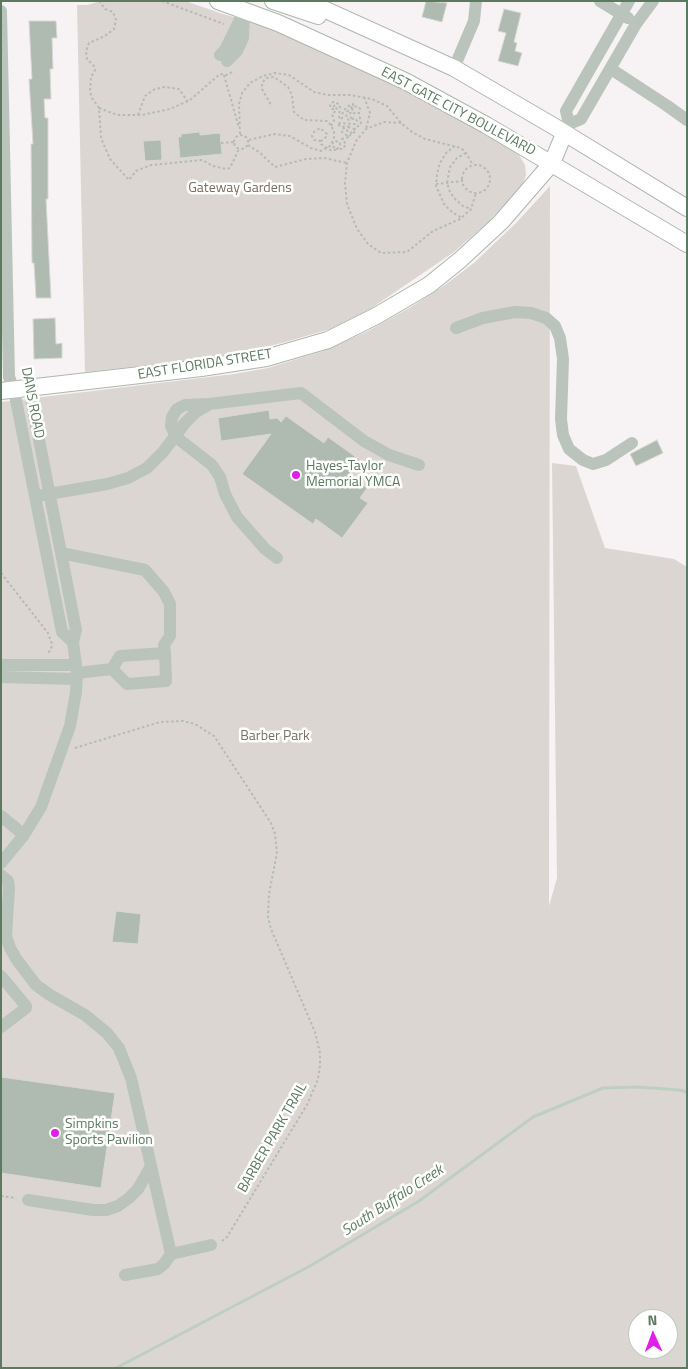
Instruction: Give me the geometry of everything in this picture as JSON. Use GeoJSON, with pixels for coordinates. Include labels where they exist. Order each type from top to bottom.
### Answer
{"type":"FeatureCollection","features":[{"type":"Feature","properties":{"kind":"main road","name":"EAST GATE CITY BOULEVARD"},"geometry":{"type":"LineString","coordinates":[[218,1],[249,6],[278,23],[405,81],[552,163],[687,244]]}},
{"type":"Feature","properties":{"kind":"main road"},"geometry":{"type":"LineString","coordinates":[[273,1],[328,20],[410,55],[437,60]]}},
{"type":"Feature","properties":{"kind":"main road"},"geometry":{"type":"LineString","coordinates":[[306,1],[454,68],[567,129],[687,208]]}},
{"type":"Feature","properties":{"kind":"main road","name":"EAST FLORIDA STREET"},"geometry":{"type":"LineString","coordinates":[[15,390],[201,368],[266,358],[328,340],[376,316],[436,279],[460,260],[501,222],[552,163],[567,129]]}},
{"type":"Feature","properties":{"kind":"street"},"geometry":{"type":"LineString","coordinates":[[454,68],[474,21],[476,1]]}},
{"type":"Feature","properties":{"kind":"street"},"geometry":{"type":"LineString","coordinates":[[600,1],[636,24]]}},
{"type":"Feature","properties":{"kind":"street"},"geometry":{"type":"LineString","coordinates":[[567,129],[566,111],[629,1]]}},
{"type":"Feature","properties":{"kind":"street"},"geometry":{"type":"LineString","coordinates":[[567,129],[581,119],[636,24],[653,1]]}},
{"type":"Feature","properties":{"kind":"street"},"geometry":{"type":"LineString","coordinates":[[227,62],[225,50],[234,29],[249,6]]}},
{"type":"Feature","properties":{"kind":"street"},"geometry":{"type":"LineString","coordinates":[[227,62],[237,51],[243,38],[249,6]]}},
{"type":"Feature","properties":{"kind":"street","name":"DANS ROAD"},"geometry":{"type":"LineString","coordinates":[[1,11],[9,377],[50,494],[76,630],[73,642],[76,692],[70,726],[41,807],[24,835],[1,863]]}},
{"type":"Feature","properties":{"kind":"street"},"geometry":{"type":"LineString","coordinates":[[611,69],[687,120]]}},
{"type":"Feature","properties":{"kind":"street"},"geometry":{"type":"LineString","coordinates":[[456,328],[483,318],[515,312],[531,313],[546,318],[554,326],[560,338],[563,359],[562,427],[569,449],[583,460],[593,464],[606,460],[632,442]]}},
{"type":"Feature","properties":{"kind":"street","name":"DANS ROAD"},"geometry":{"type":"LineString","coordinates":[[15,390],[62,632],[73,642]]}},
{"type":"Feature","properties":{"kind":"street"},"geometry":{"type":"LineString","coordinates":[[36,496],[107,484],[128,478],[147,468],[176,437],[185,423],[196,412],[209,404],[301,393],[364,441],[389,455],[419,465]]}},
{"type":"Feature","properties":{"kind":"street"},"geometry":{"type":"LineString","coordinates":[[176,437],[212,464],[220,476],[225,494],[237,517],[265,549],[277,558]]}},
{"type":"Feature","properties":{"kind":"street"},"geometry":{"type":"LineString","coordinates":[[1,677],[112,669],[127,684],[166,681],[164,646],[170,636],[170,604],[164,592],[145,570],[61,553]]}},
{"type":"Feature","properties":{"kind":"street"},"geometry":{"type":"LineString","coordinates":[[112,669],[120,656],[164,654]]}},
{"type":"Feature","properties":{"kind":"street"},"geometry":{"type":"LineString","coordinates":[[1,665],[76,672]]}},
{"type":"Feature","properties":{"kind":"street"},"geometry":{"type":"LineString","coordinates":[[1,816],[24,835]]}},
{"type":"Feature","properties":{"kind":"street"},"geometry":{"type":"LineString","coordinates":[[1,875],[8,881],[6,936],[16,960],[36,985],[97,1024],[107,1033],[119,1048],[132,1078],[171,1254],[170,1258],[158,1268],[124,1275]]}},
{"type":"Feature","properties":{"kind":"street"},"geometry":{"type":"LineString","coordinates":[[1,976],[26,1008],[1,1027]]}},
{"type":"Feature","properties":{"kind":"street"},"geometry":{"type":"LineString","coordinates":[[28,1200],[94,1210],[106,1210],[118,1206],[129,1198],[138,1189],[151,1166]]}},
{"type":"Feature","properties":{"kind":"street"},"geometry":{"type":"LineString","coordinates":[[171,1254],[211,1245]]}},
{"type":"Feature","properties":{"kind":"path"},"geometry":{"type":"LineString","coordinates":[[162,1],[234,29]]}},
{"type":"Feature","properties":{"kind":"path"},"geometry":{"type":"LineString","coordinates":[[100,2],[105,9],[113,12],[116,20],[114,29],[105,36],[89,43],[86,52],[87,59],[94,66],[95,70],[91,77],[90,92],[98,108],[101,138],[110,158],[129,180],[136,171],[151,165],[202,160],[212,166],[230,168],[236,159],[239,149]]}},
{"type":"Feature","properties":{"kind":"path"},"geometry":{"type":"LineString","coordinates":[[98,108],[117,115],[138,115],[170,109],[188,102],[220,74],[227,75],[227,62]]}},
{"type":"Feature","properties":{"kind":"path"},"geometry":{"type":"LineString","coordinates":[[224,74],[240,133],[249,140]]}},
{"type":"Feature","properties":{"kind":"path"},"geometry":{"type":"LineString","coordinates":[[239,149],[235,146],[234,142],[240,133],[239,104],[242,93],[250,83],[263,76],[275,74],[289,75],[314,92],[328,95],[350,95],[387,106],[402,124],[412,132],[425,138],[455,146],[466,153],[473,165]]}},
{"type":"Feature","properties":{"kind":"path"},"geometry":{"type":"LineString","coordinates":[[249,140],[274,134],[290,136],[311,148],[321,151],[330,146],[334,139],[334,131],[328,121],[304,120],[294,112],[292,94],[288,87],[274,77],[266,78],[262,83],[262,89],[271,107]]}},
{"type":"Feature","properties":{"kind":"path"},"geometry":{"type":"LineString","coordinates":[[138,115],[145,96],[155,89],[165,87],[179,90],[188,102]]}},
{"type":"Feature","properties":{"kind":"path"},"geometry":{"type":"LineString","coordinates":[[364,98],[370,113],[366,129],[356,141],[347,163],[345,190],[350,214],[368,244],[381,253],[408,252],[433,231],[462,218],[471,209],[476,193]]}},
{"type":"Feature","properties":{"kind":"path"},"geometry":{"type":"LineString","coordinates":[[331,126],[334,121],[332,114],[337,110],[335,105],[334,109],[331,109],[331,103],[335,102],[340,105],[339,119],[342,118],[343,111],[348,107],[353,104],[359,107],[361,124],[351,133],[347,130],[348,127]]}},
{"type":"Feature","properties":{"kind":"path"},"geometry":{"type":"LineString","coordinates":[[354,106],[352,112],[354,113]]}},
{"type":"Feature","properties":{"kind":"path"},"geometry":{"type":"LineString","coordinates":[[354,106],[346,112],[346,115],[347,120],[356,118],[357,122],[355,124],[337,124],[342,127],[348,126],[355,129]]}},
{"type":"Feature","properties":{"kind":"path"},"geometry":{"type":"LineString","coordinates":[[351,119],[350,113],[359,113]]}},
{"type":"Feature","properties":{"kind":"path"},"geometry":{"type":"LineString","coordinates":[[366,129],[384,122],[402,124]]}},
{"type":"Feature","properties":{"kind":"path"},"geometry":{"type":"LineString","coordinates":[[348,127],[342,131],[348,136]]}},
{"type":"Feature","properties":{"kind":"path"},"geometry":{"type":"LineString","coordinates":[[320,128],[327,134],[326,138],[321,141],[314,140],[312,136],[320,128]]}},
{"type":"Feature","properties":{"kind":"path"},"geometry":{"type":"LineString","coordinates":[[321,141],[321,144],[332,151],[343,149],[346,144],[342,139],[347,139],[348,136],[354,134],[355,129]]}},
{"type":"Feature","properties":{"kind":"path"},"geometry":{"type":"LineString","coordinates":[[239,149],[244,149],[248,145],[249,140]]}},
{"type":"Feature","properties":{"kind":"path"},"geometry":{"type":"LineString","coordinates":[[221,143],[234,142]]}},
{"type":"Feature","properties":{"kind":"path"},"geometry":{"type":"LineString","coordinates":[[248,145],[259,152],[275,167],[306,159],[324,158],[347,163]]}},
{"type":"Feature","properties":{"kind":"path"},"geometry":{"type":"LineString","coordinates":[[455,146],[446,152],[440,163],[436,184],[444,204],[462,218]]}},
{"type":"Feature","properties":{"kind":"path"},"geometry":{"type":"LineString","coordinates":[[466,153],[453,162],[448,182],[450,192],[455,200],[471,209]]}},
{"type":"Feature","properties":{"kind":"path"},"geometry":{"type":"LineString","coordinates":[[473,165],[483,166],[490,178],[490,182],[485,190],[476,193],[468,190],[463,181],[463,174],[473,165]]}},
{"type":"Feature","properties":{"kind":"path"},"geometry":{"type":"LineString","coordinates":[[436,184],[463,181]]}},
{"type":"Feature","properties":{"kind":"path"},"geometry":{"type":"LineString","coordinates":[[1,573],[48,632],[52,644],[47,654]]}},
{"type":"Feature","properties":{"kind":"path","name":"BARBER PARK TRAIL"},"geometry":{"type":"LineString","coordinates":[[61,753],[160,722],[183,721],[195,724],[214,736],[271,823],[276,834],[277,853],[269,894],[268,917],[271,929],[315,1032],[320,1053],[318,1079],[308,1103],[227,1237],[211,1245]]}},
{"type":"Feature","properties":{"kind":"path"},"geometry":{"type":"LineString","coordinates":[[1,1196],[28,1200]]}},
{"type":"Feature","properties":{"kind":"green space","name":"Gateway Gardens"},"geometry":{"type":"Polygon","coordinates":[[[100,1],[185,1],[267,26],[412,91],[461,116],[519,155],[525,165],[526,175],[522,186],[488,222],[454,252],[370,309],[330,329],[282,343],[237,353],[194,360],[85,372],[77,5],[88,5],[100,1]]]}},
{"type":"Feature","properties":{"kind":"green space","name":"Barber Park"},"geometry":{"type":"Polygon","coordinates":[[[550,186],[549,906],[557,878],[552,463],[576,466],[605,548],[674,559],[687,567],[687,1368],[1,1368],[1,402],[234,374],[268,368],[323,351],[368,331],[411,307],[445,285],[475,262],[517,222],[550,186]]]}},
{"type":"Feature","properties":{"kind":"building"},"geometry":{"type":"Polygon","coordinates":[[[426,1],[447,3],[442,22],[422,17],[426,1]]]}},
{"type":"Feature","properties":{"kind":"building"},"geometry":{"type":"Polygon","coordinates":[[[504,9],[521,13],[514,42],[517,43],[515,51],[522,53],[518,66],[498,61],[506,33],[498,31],[504,9]]]}},
{"type":"Feature","properties":{"kind":"building"},"geometry":{"type":"Polygon","coordinates":[[[29,21],[56,21],[57,38],[52,38],[53,69],[50,69],[51,99],[44,99],[45,118],[48,118],[48,199],[46,199],[51,298],[36,298],[34,263],[32,263],[31,144],[33,144],[29,79],[32,79],[29,21]]]}},
{"type":"Feature","properties":{"kind":"building"},"geometry":{"type":"Polygon","coordinates":[[[200,132],[200,135],[220,133],[222,154],[180,158],[178,137],[181,137],[181,134],[200,132]]]}},
{"type":"Feature","properties":{"kind":"building"},"geometry":{"type":"Polygon","coordinates":[[[161,140],[162,160],[145,161],[143,141],[161,140]]]}},
{"type":"Feature","properties":{"kind":"building"},"geometry":{"type":"Polygon","coordinates":[[[55,318],[56,344],[62,343],[62,358],[34,359],[33,319],[55,318]]]}},
{"type":"Feature","properties":{"kind":"building","name":"Hayes-Taylor Memorial YMCA"},"geometry":{"type":"Polygon","coordinates":[[[269,410],[270,419],[277,418],[281,422],[286,416],[324,443],[328,437],[360,460],[349,475],[367,488],[360,498],[368,503],[342,538],[316,519],[313,524],[242,474],[271,434],[221,441],[218,418],[269,410]]]}},
{"type":"Feature","properties":{"kind":"building"},"geometry":{"type":"Polygon","coordinates":[[[657,440],[663,453],[636,466],[630,454],[657,440]]]}},
{"type":"Feature","properties":{"kind":"building"},"geometry":{"type":"Polygon","coordinates":[[[116,911],[141,914],[138,944],[112,942],[116,911]]]}},
{"type":"Feature","properties":{"kind":"building","name":"Simpkins Sports Pavilion"},"geometry":{"type":"Polygon","coordinates":[[[1,1077],[115,1093],[101,1188],[1,1173],[1,1077]]]}},
{"type":"Feature","properties":{"kind":"waterway","name":"South Buffalo Creek"},"geometry":{"type":"LineString","coordinates":[[116,1368],[310,1266],[419,1201],[533,1117],[603,1088],[638,1087],[687,1092]]}},
{"type":"Feature","properties":{"kind":"place","name":"Hayes-Taylor Memorial YMCA"},"geometry":{"type":"Point","coordinates":[296,475]}},
{"type":"Feature","properties":{"kind":"place","name":"Simpkins Sports Pavilion"},"geometry":{"type":"Point","coordinates":[55,1133]}}]}
